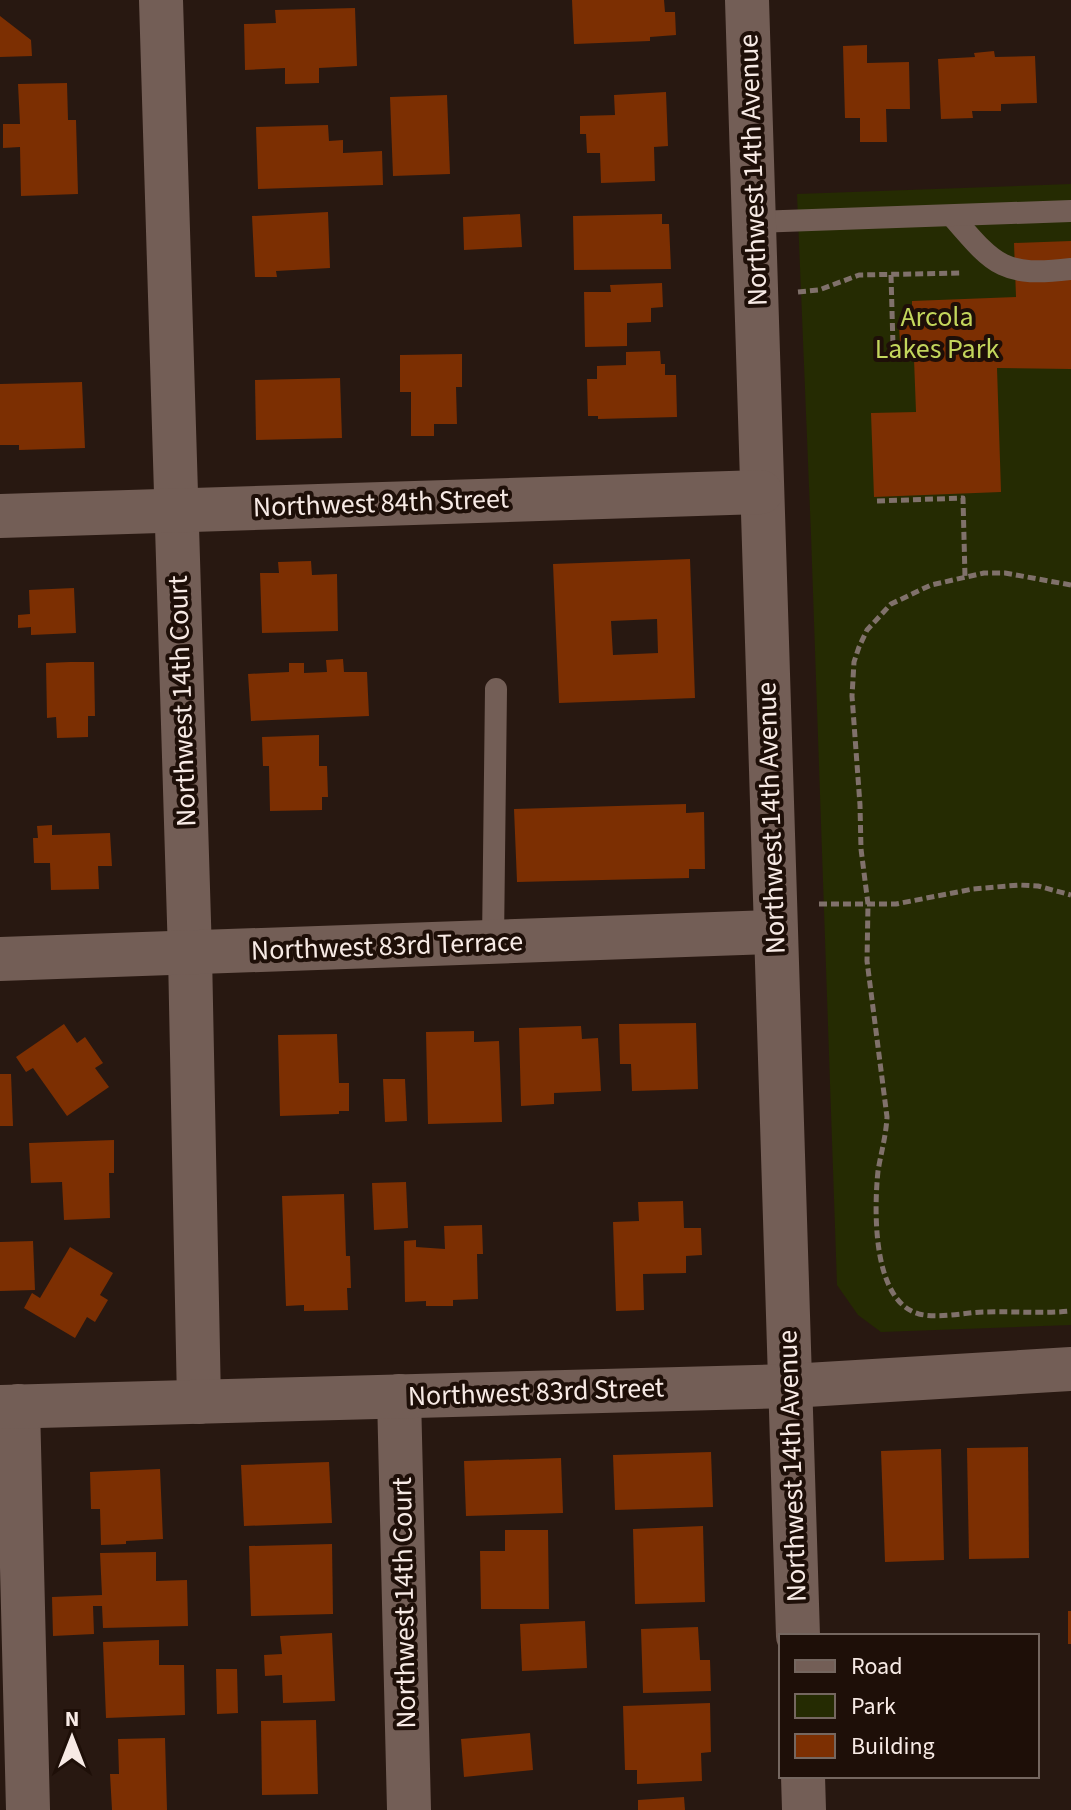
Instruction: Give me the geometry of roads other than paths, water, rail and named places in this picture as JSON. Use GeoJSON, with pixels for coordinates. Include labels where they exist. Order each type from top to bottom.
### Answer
{"type":"FeatureCollection","features":[{"type":"Feature","properties":{"kind":"street","name":"Northwest 14th Court"},"geometry":{"type":"LineString","coordinates":[[161,0],[190,954],[199,1402]]}},
{"type":"Feature","properties":{"kind":"street","name":"Northwest 14th Avenue"},"geometry":{"type":"LineString","coordinates":[[747,0],[798,1634]]}},
{"type":"Feature","properties":{"kind":"street","name":"Northwest 84th Street"},"geometry":{"type":"LineString","coordinates":[[0,516],[176,508],[761,492]]}},
{"type":"Feature","properties":{"kind":"street","name":"Northwest 83rd Terrace"},"geometry":{"type":"LineString","coordinates":[[0,959],[774,932]]}},
{"type":"Feature","properties":{"kind":"street","name":"Northwest 83rd Street"},"geometry":{"type":"LineString","coordinates":[[9,1406],[790,1386],[1071,1369]]}},
{"type":"Feature","properties":{"kind":"street","name":"Northwest 14th Court"},"geometry":{"type":"LineString","coordinates":[[399,1396],[409,1810]]}},
{"type":"Feature","properties":{"kind":"street"},"geometry":{"type":"LineString","coordinates":[[9,1406],[28,1810]]}},
{"type":"Feature","properties":{"kind":"street"},"geometry":{"type":"LineString","coordinates":[[803,1778],[804,1810]]}},
{"type":"Feature","properties":{"kind":"lane"},"geometry":{"type":"LineString","coordinates":[[755,222],[1071,211]]}},
{"type":"Feature","properties":{"kind":"lane"},"geometry":{"type":"LineString","coordinates":[[952,216],[985,254],[1002,265],[1032,272],[1071,269]]}},
{"type":"Feature","properties":{"kind":"lane"},"geometry":{"type":"LineString","coordinates":[[493,942],[496,689]]}},
{"type":"Feature","properties":{"kind":"park label","name":"Arcola Lakes Park"},"geometry":{"type":"Point","coordinates":[937,333]}}]}
